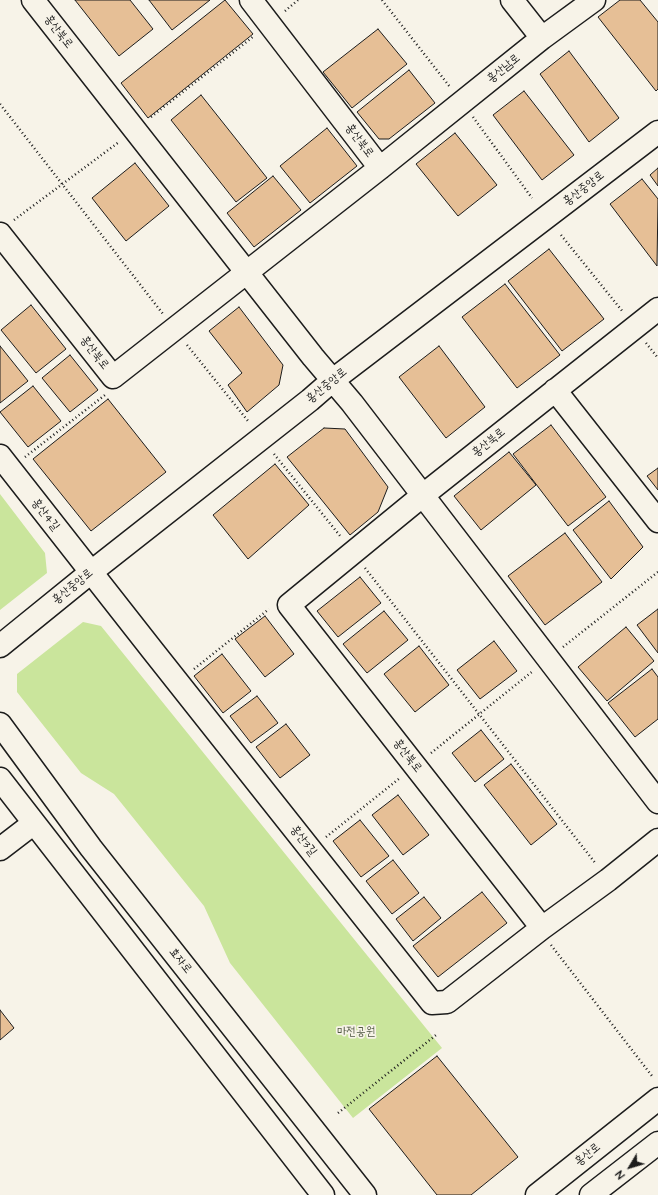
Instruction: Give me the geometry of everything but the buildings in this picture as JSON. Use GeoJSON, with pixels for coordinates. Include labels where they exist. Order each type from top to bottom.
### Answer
{"type":"FeatureCollection","features":[{"type":"Feature","properties":{"kind":"street","name":"홍산북로"},"geometry":{"type":"LineString","coordinates":[[33,0],[313,357],[333,380],[658,802]]}},
{"type":"Feature","properties":{"kind":"street","name":"홍산북로"},"geometry":{"type":"LineString","coordinates":[[251,0],[380,168]]}},
{"type":"Feature","properties":{"kind":"street"},"geometry":{"type":"LineString","coordinates":[[512,0],[542,38]]}},
{"type":"Feature","properties":{"kind":"street","name":"홍산남로"},"geometry":{"type":"LineString","coordinates":[[463,101],[542,38],[594,0]]}},
{"type":"Feature","properties":{"kind":"street","name":"홍산북로"},"geometry":{"type":"LineString","coordinates":[[5,229],[113,376],[380,168],[463,101]]}},
{"type":"Feature","properties":{"kind":"street","name":"홍산중앙로"},"geometry":{"type":"LineString","coordinates":[[0,646],[90,572],[304,405],[333,380],[658,132]]}},
{"type":"Feature","properties":{"kind":"street"},"geometry":{"type":"LineString","coordinates":[[634,327],[658,309]]}},
{"type":"Feature","properties":{"kind":"street","name":"홍산북로"},"geometry":{"type":"LineString","coordinates":[[546,936],[289,605],[422,496],[634,327]]}},
{"type":"Feature","properties":{"kind":"street"},"geometry":{"type":"LineString","coordinates":[[555,390],[658,521]]}},
{"type":"Feature","properties":{"kind":"street","name":"홍산4길"},"geometry":{"type":"LineString","coordinates":[[0,456],[90,572]]}},
{"type":"Feature","properties":{"kind":"street","name":"홍산3길"},"geometry":{"type":"LineString","coordinates":[[90,572],[432,1003],[447,1002],[546,936]]}},
{"type":"Feature","properties":{"kind":"street","name":"효자로"},"geometry":{"type":"LineString","coordinates":[[0,724],[92,848],[365,1195]]}},
{"type":"Feature","properties":{"kind":"street"},"geometry":{"type":"LineString","coordinates":[[0,779],[324,1195]]}},
{"type":"Feature","properties":{"kind":"street"},"geometry":{"type":"LineString","coordinates":[[0,849],[34,823]]}},
{"type":"Feature","properties":{"kind":"street"},"geometry":{"type":"LineString","coordinates":[[546,936],[608,880],[658,840]]}},
{"type":"Feature","properties":{"kind":"street","name":"홍산로"},"geometry":{"type":"LineString","coordinates":[[537,1195],[658,1099]]}},
{"type":"Feature","properties":{"kind":"street"},"geometry":{"type":"LineString","coordinates":[[591,1195],[658,1143]]}},
{"type":"Feature","properties":{"kind":"path"},"geometry":{"type":"LineString","coordinates":[[282,13],[298,0]]}},
{"type":"Feature","properties":{"kind":"path"},"geometry":{"type":"LineString","coordinates":[[382,0],[463,101],[532,198]]}},
{"type":"Feature","properties":{"kind":"path"},"geometry":{"type":"LineString","coordinates":[[146,121],[260,31]]}},
{"type":"Feature","properties":{"kind":"path"},"geometry":{"type":"LineString","coordinates":[[0,104],[163,315]]}},
{"type":"Feature","properties":{"kind":"path"},"geometry":{"type":"LineString","coordinates":[[5,229],[125,138]]}},
{"type":"Feature","properties":{"kind":"path"},"geometry":{"type":"LineString","coordinates":[[561,235],[658,358]]}},
{"type":"Feature","properties":{"kind":"path"},"geometry":{"type":"LineString","coordinates":[[186,343],[248,421]]}},
{"type":"Feature","properties":{"kind":"path"},"geometry":{"type":"LineString","coordinates":[[22,460],[108,392]]}},
{"type":"Feature","properties":{"kind":"path"},"geometry":{"type":"LineString","coordinates":[[274,453],[341,538]]}},
{"type":"Feature","properties":{"kind":"path"},"geometry":{"type":"LineString","coordinates":[[362,564],[600,868]]}},
{"type":"Feature","properties":{"kind":"path"},"geometry":{"type":"LineString","coordinates":[[557,651],[658,572]]}},
{"type":"Feature","properties":{"kind":"path"},"geometry":{"type":"LineString","coordinates":[[193,670],[273,606]]}},
{"type":"Feature","properties":{"kind":"path"},"geometry":{"type":"LineString","coordinates":[[426,757],[535,669]]}},
{"type":"Feature","properties":{"kind":"path"},"geometry":{"type":"LineString","coordinates":[[324,838],[405,774]]}},
{"type":"Feature","properties":{"kind":"path"},"geometry":{"type":"LineString","coordinates":[[546,936],[652,1076]]}},
{"type":"Feature","properties":{"kind":"path"},"geometry":{"type":"LineString","coordinates":[[338,1113],[436,1035]]}},
{"type":"Feature","properties":{"kind":"green space"},"geometry":{"type":"Polygon","coordinates":[[[0,494],[45,553],[47,573],[0,610],[0,494]]]}},
{"type":"Feature","properties":{"kind":"green space","name":"마전공원"},"geometry":{"type":"Polygon","coordinates":[[[83,622],[101,626],[442,1048],[353,1118],[230,963],[204,906],[114,794],[81,773],[17,692],[17,674],[83,622]]]}}]}
